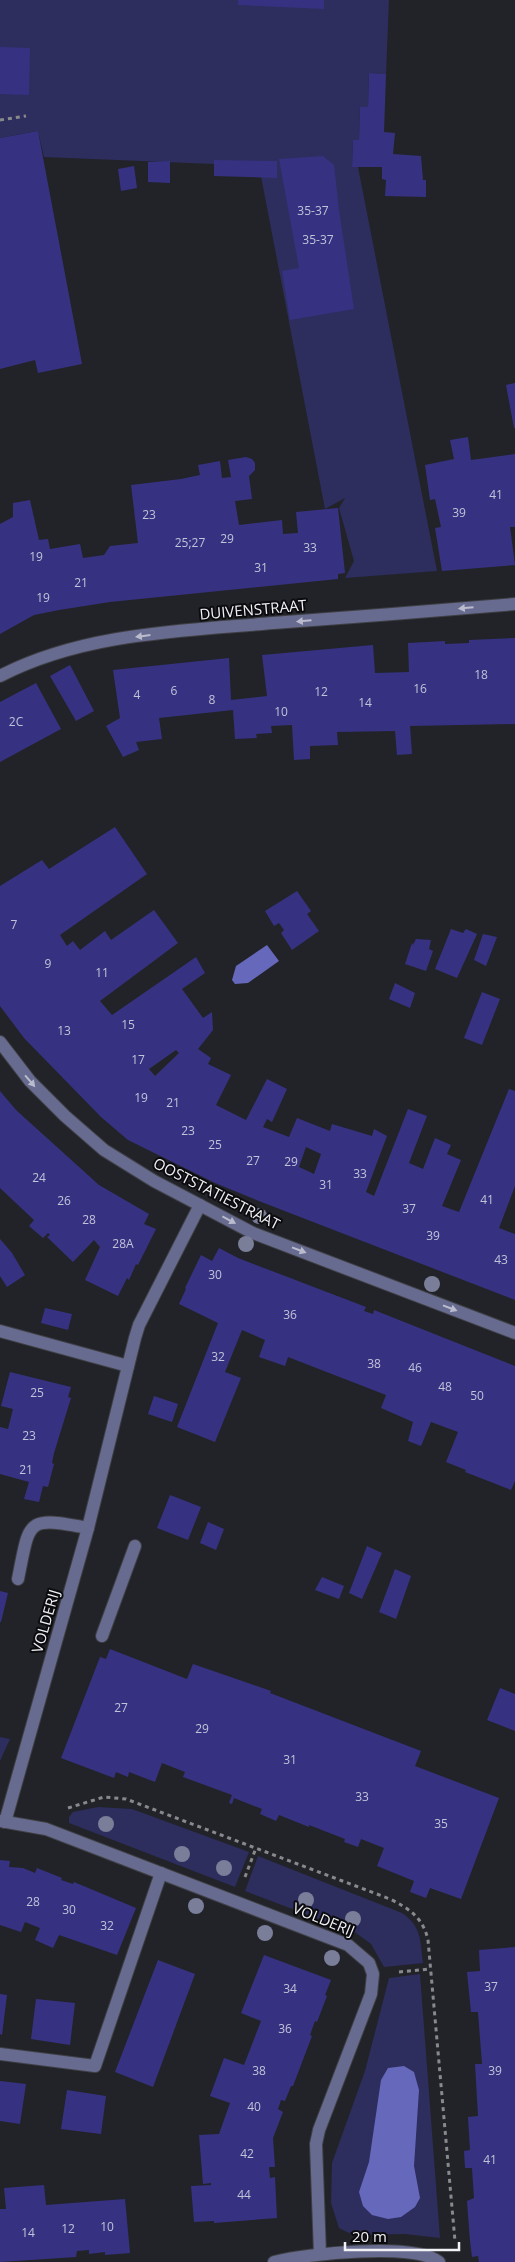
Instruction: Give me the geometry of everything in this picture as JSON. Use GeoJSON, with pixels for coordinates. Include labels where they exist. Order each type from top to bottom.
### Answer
{"type":"FeatureCollection","features":[{"type":"Feature","properties":{"kind":"street","name":"DUIVENSTRAAT"},"geometry":{"type":"LineString","coordinates":[[0,676],[29,661],[108,640],[188,630],[515,604]]}},
{"type":"Feature","properties":{"kind":"street","name":"OOSTSTATIESTRAAT"},"geometry":{"type":"LineString","coordinates":[[0,1042],[30,1081],[65,1116],[104,1150],[154,1181],[253,1232],[515,1333]]}},
{"type":"Feature","properties":{"kind":"street"},"geometry":{"type":"LineString","coordinates":[[0,1331],[128,1366],[139,1325],[200,1205]]}},
{"type":"Feature","properties":{"kind":"street","name":"VOLDERIJ"},"geometry":{"type":"LineString","coordinates":[[128,1366],[88,1528],[3,1821],[46,1829],[348,1945],[364,1956],[372,1970],[371,1994],[319,2130],[316,2144],[320,2254]]}},
{"type":"Feature","properties":{"kind":"street"},"geometry":{"type":"LineString","coordinates":[[18,1578],[27,1536],[31,1528],[37,1524],[48,1522],[88,1528]]}},
{"type":"Feature","properties":{"kind":"street"},"geometry":{"type":"LineString","coordinates":[[102,1636],[135,1546]]}},
{"type":"Feature","properties":{"kind":"street"},"geometry":{"type":"LineString","coordinates":[[0,2054],[95,2066],[161,1873]]}},
{"type":"Feature","properties":{"kind":"street"},"geometry":{"type":"LineString","coordinates":[[274,2262],[320,2254],[416,2252],[439,2262]]}},
{"type":"Feature","properties":{"kind":"path"},"geometry":{"type":"LineString","coordinates":[[0,120],[26,116]]}},
{"type":"Feature","properties":{"kind":"path"},"geometry":{"type":"LineString","coordinates":[[235,1901],[256,1848]]}},
{"type":"Feature","properties":{"kind":"shaded area"},"geometry":{"type":"Polygon","coordinates":[[[0,0],[389,0],[386,74],[369,73],[368,107],[360,107],[359,140],[353,140],[352,166],[358,167],[437,571],[345,578],[354,561],[339,508],[345,498],[325,509],[259,166],[44,157],[38,131],[0,138],[0,0]]]}},
{"type":"Feature","properties":{"kind":"shaded area"},"geometry":{"type":"Polygon","coordinates":[[[267,945],[279,961],[248,983],[235,984],[232,980],[236,966],[267,945]]]}},
{"type":"Feature","properties":{"kind":"shaded area"},"geometry":{"type":"Polygon","coordinates":[[[0,1737],[10,1739],[0,1761],[0,1737]]]}},
{"type":"Feature","properties":{"kind":"shaded area"},"geometry":{"type":"Polygon","coordinates":[[[98,1807],[132,1809],[249,1852],[235,1887],[69,1823],[69,1817],[73,1812],[98,1807]]]}},
{"type":"Feature","properties":{"kind":"shaded area"},"geometry":{"type":"Polygon","coordinates":[[[258,1856],[402,1913],[409,1918],[417,1929],[423,1963],[384,1967],[371,1944],[356,1933],[245,1891],[258,1856]]]}},
{"type":"Feature","properties":{"kind":"shaded area"},"geometry":{"type":"Polygon","coordinates":[[[420,1974],[440,2238],[405,2234],[353,2235],[339,2228],[331,2203],[332,2163],[365,2071],[389,1978],[420,1974]]]}},
{"type":"Feature","properties":{"kind":"shaded area"},"geometry":{"type":"Polygon","coordinates":[[[404,2066],[414,2072],[419,2090],[414,2166],[420,2198],[415,2207],[401,2217],[388,2219],[372,2215],[363,2206],[359,2192],[369,2162],[381,2080],[388,2068],[404,2066]]]}},
{"type":"Feature","properties":{"kind":"building"},"geometry":{"type":"Polygon","coordinates":[[[238,0],[324,0],[324,9],[238,5],[238,0]]]}},
{"type":"Feature","properties":{"kind":"building"},"geometry":{"type":"Polygon","coordinates":[[[0,47],[30,48],[29,95],[0,94],[0,47]]]}},
{"type":"Feature","properties":{"kind":"building"},"geometry":{"type":"Polygon","coordinates":[[[369,73],[386,74],[384,132],[395,133],[393,154],[421,156],[423,180],[426,180],[426,197],[385,196],[386,180],[382,179],[382,167],[352,167],[353,140],[359,140],[360,107],[368,107],[369,73]]]}},
{"type":"Feature","properties":{"kind":"building"},"geometry":{"type":"Polygon","coordinates":[[[38,131],[82,364],[38,373],[35,360],[0,369],[0,138],[38,131]]]}},
{"type":"Feature","properties":{"kind":"building"},"geometry":{"type":"Polygon","coordinates":[[[323,156],[334,165],[354,309],[290,320],[282,271],[299,268],[279,159],[323,156]]]}},
{"type":"Feature","properties":{"kind":"building"},"geometry":{"type":"Polygon","coordinates":[[[214,160],[277,161],[277,178],[214,176],[214,160]]]}},
{"type":"Feature","properties":{"kind":"building"},"geometry":{"type":"Polygon","coordinates":[[[170,161],[170,183],[148,182],[148,162],[170,161]]]}},
{"type":"Feature","properties":{"kind":"building"},"geometry":{"type":"Polygon","coordinates":[[[134,166],[137,188],[121,191],[118,169],[134,166]]]}},
{"type":"Feature","properties":{"kind":"building"},"geometry":{"type":"Polygon","coordinates":[[[515,383],[515,428],[514,428],[506,385],[515,383]]]}},
{"type":"Feature","properties":{"kind":"building"},"geometry":{"type":"Polygon","coordinates":[[[468,437],[471,460],[515,454],[515,527],[510,527],[515,565],[442,571],[435,528],[441,527],[435,499],[430,500],[425,465],[454,459],[450,440],[468,437]]]}},
{"type":"Feature","properties":{"kind":"building"},"geometry":{"type":"Polygon","coordinates":[[[246,457],[252,459],[255,463],[255,470],[249,476],[252,499],[235,501],[239,525],[282,520],[283,534],[298,533],[296,512],[338,508],[345,573],[338,574],[338,579],[110,602],[59,610],[34,615],[0,634],[0,524],[13,517],[13,503],[30,500],[39,540],[48,539],[50,549],[80,544],[83,558],[104,555],[110,546],[138,543],[131,485],[200,475],[198,465],[220,461],[222,478],[231,477],[228,460],[246,457]]]}},
{"type":"Feature","properties":{"kind":"building"},"geometry":{"type":"Polygon","coordinates":[[[515,638],[515,724],[410,726],[412,754],[397,755],[395,731],[337,732],[338,745],[310,746],[310,759],[294,760],[292,725],[271,726],[272,733],[256,734],[257,738],[235,739],[233,710],[159,718],[162,739],[136,742],[139,750],[123,757],[106,726],[120,718],[113,670],[229,658],[231,700],[267,696],[262,655],[373,645],[375,673],[409,672],[408,643],[445,641],[445,644],[469,643],[469,640],[515,638]]]}},
{"type":"Feature","properties":{"kind":"building"},"geometry":{"type":"Polygon","coordinates":[[[70,665],[94,711],[76,721],[50,676],[70,665]]]}},
{"type":"Feature","properties":{"kind":"building"},"geometry":{"type":"Polygon","coordinates":[[[36,683],[61,729],[0,762],[0,702],[36,683]]]}},
{"type":"Feature","properties":{"kind":"building"},"geometry":{"type":"Polygon","coordinates":[[[115,827],[147,874],[60,935],[67,946],[73,941],[80,950],[105,931],[111,940],[154,910],[178,943],[100,1001],[112,1015],[196,957],[205,973],[182,989],[203,1018],[212,1012],[213,1030],[198,1049],[211,1058],[208,1064],[231,1075],[216,1105],[246,1120],[267,1079],[287,1089],[272,1122],[267,1119],[263,1127],[289,1137],[297,1118],[330,1131],[332,1124],[372,1136],[374,1129],[387,1136],[366,1192],[374,1196],[408,1109],[427,1116],[409,1163],[423,1169],[435,1138],[451,1145],[447,1154],[461,1160],[442,1206],[459,1212],[509,1089],[515,1091],[515,1186],[499,1228],[515,1234],[515,1300],[215,1183],[128,1140],[101,1117],[24,1038],[0,1006],[0,886],[42,860],[49,869],[115,827]],[[176,1050],[149,1069],[155,1076],[179,1053],[176,1050]],[[306,1147],[299,1167],[314,1174],[321,1154],[306,1147]]]}},
{"type":"Feature","properties":{"kind":"building"},"geometry":{"type":"Polygon","coordinates":[[[297,891],[311,911],[307,914],[319,931],[292,950],[281,933],[284,930],[279,923],[274,926],[265,911],[297,891]]]}},
{"type":"Feature","properties":{"kind":"building"},"geometry":{"type":"Polygon","coordinates":[[[451,929],[463,933],[466,929],[477,934],[457,978],[435,969],[451,929]]]}},
{"type":"Feature","properties":{"kind":"building"},"geometry":{"type":"Polygon","coordinates":[[[483,934],[497,937],[486,966],[474,960],[483,934]]]}},
{"type":"Feature","properties":{"kind":"building"},"geometry":{"type":"Polygon","coordinates":[[[416,939],[431,940],[429,949],[433,951],[426,971],[405,964],[412,943],[413,945],[416,939]]]}},
{"type":"Feature","properties":{"kind":"building"},"geometry":{"type":"Polygon","coordinates":[[[395,983],[415,993],[410,1008],[389,999],[395,983]]]}},
{"type":"Feature","properties":{"kind":"building"},"geometry":{"type":"Polygon","coordinates":[[[482,992],[500,999],[482,1045],[464,1038],[482,992]]]}},
{"type":"Feature","properties":{"kind":"building"},"geometry":{"type":"Polygon","coordinates":[[[0,1091],[16,1110],[99,1185],[149,1214],[144,1224],[156,1229],[138,1265],[136,1264],[129,1280],[127,1278],[118,1296],[85,1280],[100,1247],[94,1240],[73,1262],[47,1237],[50,1235],[48,1233],[43,1238],[29,1226],[34,1220],[0,1188],[0,1091]]]}},
{"type":"Feature","properties":{"kind":"building"},"geometry":{"type":"Polygon","coordinates":[[[0,1239],[12,1253],[25,1275],[7,1287],[0,1276],[0,1239]]]}},
{"type":"Feature","properties":{"kind":"building"},"geometry":{"type":"Polygon","coordinates":[[[219,1248],[238,1258],[366,1307],[364,1311],[373,1314],[374,1310],[515,1366],[515,1481],[511,1490],[465,1472],[466,1470],[446,1462],[458,1432],[431,1422],[421,1446],[408,1441],[413,1422],[381,1408],[386,1395],[288,1357],[285,1366],[259,1357],[265,1340],[242,1330],[225,1372],[241,1378],[215,1442],[177,1427],[218,1323],[179,1304],[201,1255],[212,1261],[219,1248]]]}},
{"type":"Feature","properties":{"kind":"building"},"geometry":{"type":"Polygon","coordinates":[[[45,1308],[72,1314],[68,1330],[41,1323],[45,1308]]]}},
{"type":"Feature","properties":{"kind":"building"},"geometry":{"type":"Polygon","coordinates":[[[10,1372],[71,1387],[68,1397],[71,1398],[54,1453],[52,1463],[54,1464],[48,1487],[43,1486],[39,1502],[24,1499],[29,1482],[0,1474],[0,1427],[8,1429],[13,1409],[1,1406],[10,1372]]]}},
{"type":"Feature","properties":{"kind":"building"},"geometry":{"type":"Polygon","coordinates":[[[154,1396],[178,1404],[172,1422],[148,1414],[154,1396]]]}},
{"type":"Feature","properties":{"kind":"building"},"geometry":{"type":"Polygon","coordinates":[[[170,1495],[201,1507],[188,1540],[157,1528],[170,1495]]]}},
{"type":"Feature","properties":{"kind":"building"},"geometry":{"type":"Polygon","coordinates":[[[208,1522],[224,1529],[216,1550],[200,1543],[208,1522]]]}},
{"type":"Feature","properties":{"kind":"building"},"geometry":{"type":"Polygon","coordinates":[[[367,1546],[382,1553],[362,1599],[349,1593],[367,1546]]]}},
{"type":"Feature","properties":{"kind":"building"},"geometry":{"type":"Polygon","coordinates":[[[395,1569],[411,1576],[396,1619],[379,1612],[395,1569]]]}},
{"type":"Feature","properties":{"kind":"building"},"geometry":{"type":"Polygon","coordinates":[[[322,1577],[344,1586],[339,1599],[315,1590],[322,1577]]]}},
{"type":"Feature","properties":{"kind":"building"},"geometry":{"type":"Polygon","coordinates":[[[0,1591],[8,1593],[1,1622],[0,1622],[0,1591]]]}},
{"type":"Feature","properties":{"kind":"building"},"geometry":{"type":"Polygon","coordinates":[[[110,1649],[187,1679],[193,1664],[271,1691],[270,1693],[421,1751],[415,1766],[499,1798],[461,1899],[430,1888],[426,1898],[410,1892],[414,1881],[377,1866],[384,1848],[361,1839],[358,1847],[344,1842],[345,1839],[279,1815],[276,1821],[260,1814],[262,1809],[234,1798],[232,1804],[229,1803],[232,1795],[183,1777],[185,1772],[162,1763],[155,1782],[129,1772],[128,1777],[116,1772],[114,1778],[61,1758],[100,1657],[106,1659],[110,1649]]]}},
{"type":"Feature","properties":{"kind":"building"},"geometry":{"type":"Polygon","coordinates":[[[500,1688],[515,1694],[515,1731],[487,1720],[500,1688]]]}},
{"type":"Feature","properties":{"kind":"building"},"geometry":{"type":"Polygon","coordinates":[[[0,1860],[10,1861],[9,1867],[23,1868],[35,1873],[37,1868],[62,1878],[61,1880],[73,1884],[74,1882],[136,1908],[117,1955],[59,1935],[53,1948],[35,1940],[40,1928],[25,1922],[21,1932],[0,1925],[0,1860]]]}},
{"type":"Feature","properties":{"kind":"building"},"geometry":{"type":"Polygon","coordinates":[[[515,1947],[515,2262],[479,2262],[478,2256],[472,2257],[467,2201],[474,2198],[472,2168],[465,2168],[464,2151],[470,2150],[468,2117],[478,2116],[475,2064],[482,2064],[478,2012],[471,2012],[467,1972],[480,1971],[479,1950],[515,1947]]]}},
{"type":"Feature","properties":{"kind":"building"},"geometry":{"type":"Polygon","coordinates":[[[264,1955],[331,1980],[325,1995],[327,1996],[317,2022],[315,2021],[310,2035],[312,2036],[293,2086],[291,2086],[285,2101],[281,2100],[278,2109],[283,2112],[273,2138],[275,2167],[269,2167],[270,2178],[275,2177],[277,2218],[214,2223],[214,2221],[194,2222],[191,2186],[211,2185],[211,2183],[203,2184],[199,2135],[219,2134],[230,2103],[210,2096],[224,2058],[244,2065],[261,2021],[241,2013],[264,1955]]]}},
{"type":"Feature","properties":{"kind":"building"},"geometry":{"type":"Polygon","coordinates":[[[158,1960],[195,1974],[153,2087],[115,2072],[158,1960]]]}},
{"type":"Feature","properties":{"kind":"building"},"geometry":{"type":"Polygon","coordinates":[[[0,1994],[7,1995],[2,2035],[0,2034],[0,1994]]]}},
{"type":"Feature","properties":{"kind":"building"},"geometry":{"type":"Polygon","coordinates":[[[36,1999],[75,2003],[70,2045],[31,2039],[36,1999]]]}},
{"type":"Feature","properties":{"kind":"building"},"geometry":{"type":"Polygon","coordinates":[[[0,2081],[26,2084],[20,2124],[0,2121],[0,2081]]]}},
{"type":"Feature","properties":{"kind":"building"},"geometry":{"type":"Polygon","coordinates":[[[67,2090],[106,2096],[101,2134],[61,2129],[67,2090]]]}},
{"type":"Feature","properties":{"kind":"building"},"geometry":{"type":"Polygon","coordinates":[[[44,2185],[46,2205],[125,2199],[130,2253],[105,2255],[105,2252],[89,2254],[89,2250],[77,2251],[76,2257],[0,2262],[0,2209],[6,2209],[4,2188],[44,2185]]]}}]}
